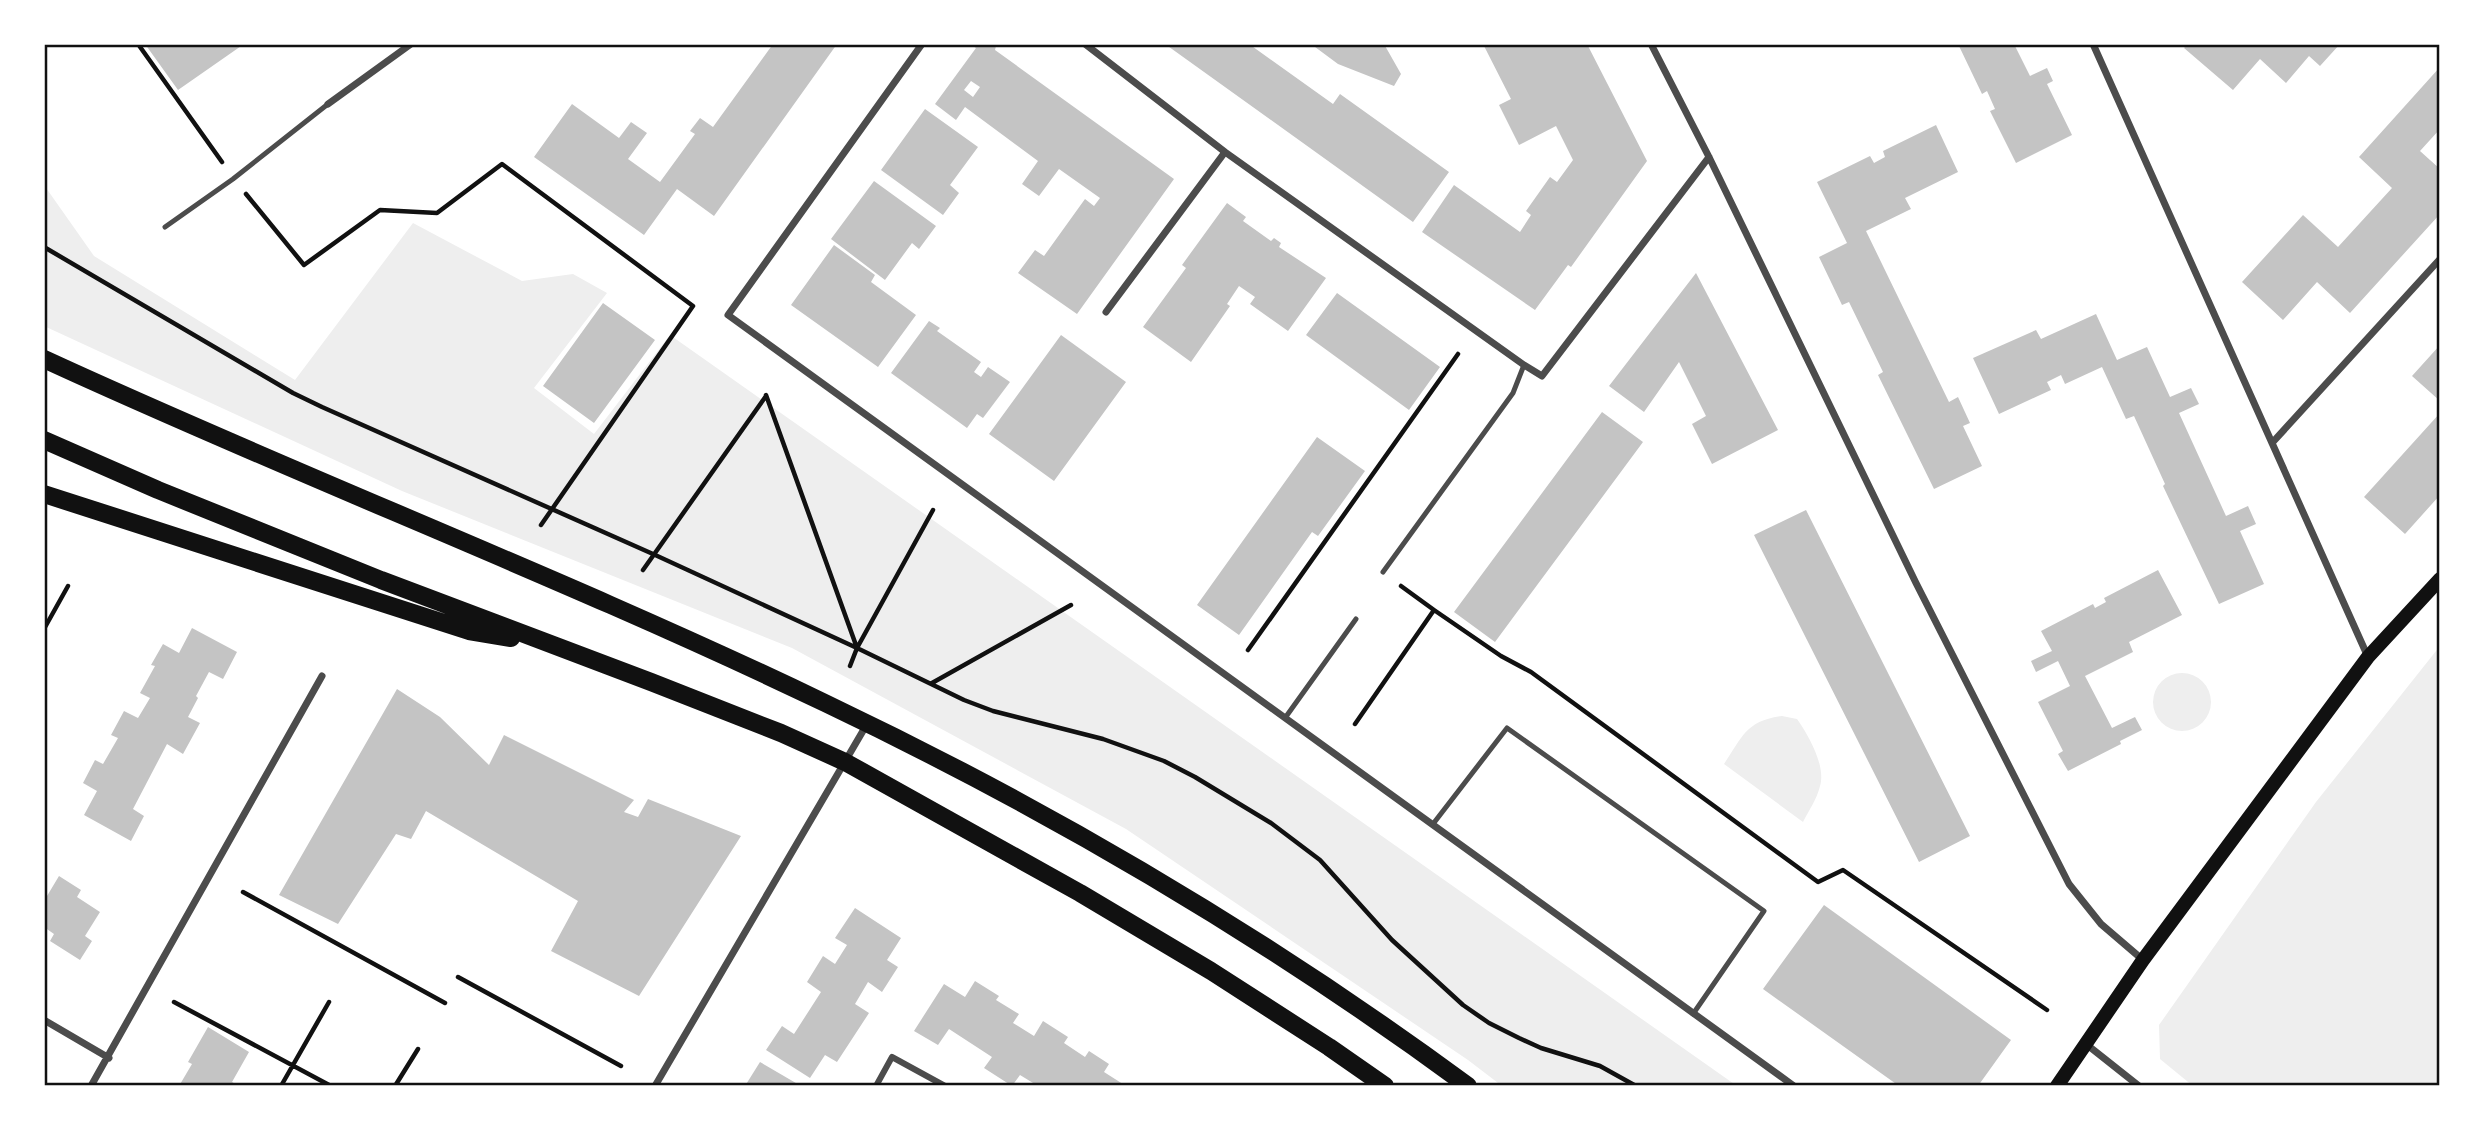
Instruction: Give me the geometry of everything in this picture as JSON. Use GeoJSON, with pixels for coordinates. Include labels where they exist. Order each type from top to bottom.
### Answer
{"type":"FeatureCollection","features":[{"type":"Feature","properties":{"kind":"main road"},"geometry":{"type":"LineString","coordinates":[[44,359],[674,633],[867,723],[1039,811],[1133,866],[1296,968],[1468,1086]]}},
{"type":"Feature","properties":{"kind":"main road"},"geometry":{"type":"LineString","coordinates":[[44,440],[158,490],[369,575],[755,723],[845,762],[1046,874],[1211,971],[1385,1086]]}},
{"type":"Feature","properties":{"kind":"main road"},"geometry":{"type":"LineString","coordinates":[[44,494],[469,631],[551,645]]}},
{"type":"Feature","properties":{"kind":"main road"},"geometry":{"type":"LineString","coordinates":[[2057,1086],[2143,960],[2368,657],[2440,579]]}},
{"type":"Feature","properties":{"kind":"street"},"geometry":{"type":"LineString","coordinates":[[328,104],[411,44]]}},
{"type":"Feature","properties":{"kind":"street"},"geometry":{"type":"LineString","coordinates":[[922,44],[728,315],[1794,1086]]}},
{"type":"Feature","properties":{"kind":"street"},"geometry":{"type":"LineString","coordinates":[[1085,44],[1225,152],[1542,376],[1709,158]]}},
{"type":"Feature","properties":{"kind":"street"},"geometry":{"type":"LineString","coordinates":[[1651,44],[1916,583],[2069,884],[2101,924],[2143,960]]}},
{"type":"Feature","properties":{"kind":"street"},"geometry":{"type":"LineString","coordinates":[[2093,44],[2368,657]]}},
{"type":"Feature","properties":{"kind":"street"},"geometry":{"type":"LineString","coordinates":[[1107,312],[1225,152]]}},
{"type":"Feature","properties":{"kind":"street"},"geometry":{"type":"LineString","coordinates":[[2272,443],[2440,259]]}},
{"type":"Feature","properties":{"kind":"street"},"geometry":{"type":"LineString","coordinates":[[91,1086],[322,676]]}},
{"type":"Feature","properties":{"kind":"street"},"geometry":{"type":"LineString","coordinates":[[655,1086],[867,723]]}},
{"type":"Feature","properties":{"kind":"street"},"geometry":{"type":"LineString","coordinates":[[44,1020],[108,1058]]}},
{"type":"Feature","properties":{"kind":"street"},"geometry":{"type":"LineString","coordinates":[[2086,1044],[2139,1086]]}},
{"type":"Feature","properties":{"kind":"street"},"geometry":{"type":"LineString","coordinates":[[876,1086],[892,1057],[945,1086]]}},
{"type":"Feature","properties":{"kind":"lane"},"geometry":{"type":"LineString","coordinates":[[165,227],[233,179],[328,104]]}},
{"type":"Feature","properties":{"kind":"lane"},"geometry":{"type":"LineString","coordinates":[[1383,572],[1513,393],[1524,365]]}},
{"type":"Feature","properties":{"kind":"lane"},"geometry":{"type":"LineString","coordinates":[[1285,719],[1356,619]]}},
{"type":"Feature","properties":{"kind":"lane"},"geometry":{"type":"LineString","coordinates":[[1433,824],[1507,728],[1764,911],[1693,1014]]}},
{"type":"Feature","properties":{"kind":"path"},"geometry":{"type":"LineString","coordinates":[[138,44],[233,179],[304,265],[380,210],[437,213],[502,164],[693,306],[541,525]]}},
{"type":"Feature","properties":{"kind":"path"},"geometry":{"type":"LineString","coordinates":[[44,247],[293,393],[653,554],[993,711],[1103,739],[1164,761],[1195,777],[1280,829],[1320,860],[1392,940],[1463,1004],[1489,1023],[1541,1048],[1600,1066],[1636,1086]]}},
{"type":"Feature","properties":{"kind":"path"},"geometry":{"type":"LineString","coordinates":[[1248,650],[1458,354]]}},
{"type":"Feature","properties":{"kind":"path"},"geometry":{"type":"LineString","coordinates":[[643,570],[766,395],[857,648]]}},
{"type":"Feature","properties":{"kind":"path"},"geometry":{"type":"LineString","coordinates":[[850,666],[857,648],[933,510]]}},
{"type":"Feature","properties":{"kind":"path"},"geometry":{"type":"LineString","coordinates":[[1383,572],[1502,656],[1531,672],[1818,882],[1843,870],[2046,1010]]}},
{"type":"Feature","properties":{"kind":"path"},"geometry":{"type":"LineString","coordinates":[[44,629],[68,586]]}},
{"type":"Feature","properties":{"kind":"path"},"geometry":{"type":"LineString","coordinates":[[931,683],[1071,605]]}},
{"type":"Feature","properties":{"kind":"path"},"geometry":{"type":"LineString","coordinates":[[1355,724],[1434,610]]}},
{"type":"Feature","properties":{"kind":"path"},"geometry":{"type":"LineString","coordinates":[[243,892],[445,1003]]}},
{"type":"Feature","properties":{"kind":"path"},"geometry":{"type":"LineString","coordinates":[[458,976],[621,1066]]}},
{"type":"Feature","properties":{"kind":"path"},"geometry":{"type":"LineString","coordinates":[[174,1002],[331,1086]]}},
{"type":"Feature","properties":{"kind":"path"},"geometry":{"type":"LineString","coordinates":[[281,1086],[329,1002]]}},
{"type":"Feature","properties":{"kind":"path"},"geometry":{"type":"LineString","coordinates":[[395,1086],[418,1049]]}},
{"type":"Feature","properties":{"kind":"shaded area"},"geometry":{"type":"Polygon","coordinates":[[[44,185],[94,256],[295,380],[413,223],[522,281],[573,274],[607,293],[534,388],[594,434],[670,335],[1737,1086],[1502,1086],[1468,1060],[1126,829],[792,648],[402,491],[44,326],[44,185]]]}},
{"type":"Feature","properties":{"kind":"shaded area"},"geometry":{"type":"Polygon","coordinates":[[[2440,646],[2440,1086],[2193,1086],[2160,1059],[2159,1025],[2316,802],[2440,646]]]}},
{"type":"Feature","properties":{"kind":"shaded area"},"geometry":{"type":"Polygon","coordinates":[[[2182,673],[2198,678],[2206,686],[2211,702],[2206,718],[2198,726],[2182,731],[2166,726],[2158,718],[2153,702],[2158,686],[2166,678],[2182,673]]]}},
{"type":"Feature","properties":{"kind":"shaded area"},"geometry":{"type":"Polygon","coordinates":[[[1782,716],[1797,719],[1811,742],[1821,769],[1819,791],[1803,822],[1724,764],[1741,738],[1753,726],[1782,716]]]}},
{"type":"Feature","properties":{"kind":"building"},"geometry":{"type":"Polygon","coordinates":[[[145,44],[244,44],[178,90],[145,44]]]}},
{"type":"Feature","properties":{"kind":"building"},"geometry":{"type":"Polygon","coordinates":[[[773,44],[837,44],[714,216],[677,189],[644,235],[534,157],[572,104],[619,138],[631,122],[647,133],[628,159],[660,182],[695,134],[690,131],[700,118],[713,127],[773,44]]]}},
{"type":"Feature","properties":{"kind":"building"},"geometry":{"type":"Polygon","coordinates":[[[993,44],[996,46],[995,50],[1174,179],[1077,314],[1018,273],[1035,250],[1044,256],[1085,199],[1094,206],[1100,198],[1059,169],[1039,196],[1022,184],[1038,161],[965,107],[956,120],[935,104],[976,48],[973,46],[993,44]],[[971,81],[964,90],[973,97],[980,87],[971,81]]]}},
{"type":"Feature","properties":{"kind":"building"},"geometry":{"type":"Polygon","coordinates":[[[1165,44],[1249,44],[1333,104],[1340,94],[1449,172],[1413,222],[1165,44]]]}},
{"type":"Feature","properties":{"kind":"building"},"geometry":{"type":"Polygon","coordinates":[[[1311,44],[1384,44],[1401,74],[1394,86],[1338,64],[1311,44]]]}},
{"type":"Feature","properties":{"kind":"building"},"geometry":{"type":"Polygon","coordinates":[[[1483,44],[1587,44],[1647,161],[1571,267],[1568,265],[1535,310],[1422,232],[1454,185],[1520,232],[1531,215],[1526,211],[1550,177],[1557,182],[1573,160],[1556,126],[1519,145],[1499,105],[1511,99],[1483,44]]]}},
{"type":"Feature","properties":{"kind":"building"},"geometry":{"type":"Polygon","coordinates":[[[2014,44],[2030,76],[2047,68],[2053,81],[2047,84],[2072,135],[2016,163],[1990,111],[1995,109],[1987,91],[1982,94],[1959,46],[2014,44]]]}},
{"type":"Feature","properties":{"kind":"building"},"geometry":{"type":"Polygon","coordinates":[[[2188,44],[2340,44],[2320,66],[2309,56],[2286,83],[2260,59],[2233,90],[2184,48],[2188,44]]]}},
{"type":"Feature","properties":{"kind":"building"},"geometry":{"type":"Polygon","coordinates":[[[2440,67],[2440,129],[2420,151],[2440,169],[2440,214],[2350,313],[2317,282],[2283,320],[2242,282],[2303,215],[2338,247],[2392,188],[2359,157],[2440,67]]]}},
{"type":"Feature","properties":{"kind":"building"},"geometry":{"type":"Polygon","coordinates":[[[925,109],[978,147],[950,185],[959,193],[943,215],[881,170],[925,109]]]}},
{"type":"Feature","properties":{"kind":"building"},"geometry":{"type":"Polygon","coordinates":[[[1936,125],[1958,172],[1905,198],[1911,209],[1866,231],[1949,402],[1958,397],[1970,423],[1963,426],[1982,466],[1934,489],[1878,375],[1883,372],[1849,302],[1842,305],[1819,257],[1847,243],[1817,182],[1870,156],[1874,163],[1885,157],[1883,151],[1936,125]]]}},
{"type":"Feature","properties":{"kind":"building"},"geometry":{"type":"Polygon","coordinates":[[[874,181],[936,226],[919,249],[912,243],[885,280],[831,239],[874,181]]]}},
{"type":"Feature","properties":{"kind":"building"},"geometry":{"type":"Polygon","coordinates":[[[1227,203],[1246,217],[1243,221],[1271,241],[1274,238],[1281,243],[1279,247],[1326,278],[1288,331],[1250,304],[1255,297],[1239,286],[1227,304],[1230,306],[1191,362],[1143,327],[1186,268],[1182,265],[1227,203]]]}},
{"type":"Feature","properties":{"kind":"building"},"geometry":{"type":"Polygon","coordinates":[[[834,245],[875,275],[871,282],[916,315],[878,367],[791,305],[834,245]]]}},
{"type":"Feature","properties":{"kind":"building"},"geometry":{"type":"Polygon","coordinates":[[[1696,273],[1778,430],[1712,464],[1692,424],[1706,416],[1679,362],[1644,412],[1609,386],[1696,273]]]}},
{"type":"Feature","properties":{"kind":"building"},"geometry":{"type":"Polygon","coordinates":[[[1337,293],[1440,367],[1409,410],[1306,335],[1337,293]]]}},
{"type":"Feature","properties":{"kind":"building"},"geometry":{"type":"Polygon","coordinates":[[[603,303],[655,340],[594,423],[543,386],[603,303]]]}},
{"type":"Feature","properties":{"kind":"building"},"geometry":{"type":"Polygon","coordinates":[[[2096,314],[2117,360],[2147,347],[2170,397],[2191,388],[2199,404],[2179,413],[2226,516],[2248,506],[2256,524],[2240,531],[2264,584],[2219,604],[2163,486],[2165,484],[2134,416],[2126,419],[2102,367],[2065,384],[2061,375],[2047,382],[2051,390],[1999,414],[1973,358],[2036,330],[2041,339],[2096,314]]]}},
{"type":"Feature","properties":{"kind":"building"},"geometry":{"type":"Polygon","coordinates":[[[929,321],[940,328],[937,331],[981,362],[974,372],[981,377],[988,367],[1010,382],[983,418],[977,414],[967,428],[891,373],[929,321]]]}},
{"type":"Feature","properties":{"kind":"building"},"geometry":{"type":"Polygon","coordinates":[[[1061,335],[1126,382],[1054,481],[989,434],[1061,335]]]}},
{"type":"Feature","properties":{"kind":"building"},"geometry":{"type":"Polygon","coordinates":[[[2440,345],[2440,401],[2412,376],[2440,345]]]}},
{"type":"Feature","properties":{"kind":"building"},"geometry":{"type":"Polygon","coordinates":[[[1602,412],[1643,442],[1495,642],[1454,612],[1602,412]]]}},
{"type":"Feature","properties":{"kind":"building"},"geometry":{"type":"Polygon","coordinates":[[[2440,413],[2440,495],[2405,534],[2364,497],[2440,413]]]}},
{"type":"Feature","properties":{"kind":"building"},"geometry":{"type":"Polygon","coordinates":[[[1317,437],[1365,471],[1318,536],[1312,532],[1239,635],[1197,605],[1317,437]]]}},
{"type":"Feature","properties":{"kind":"building"},"geometry":{"type":"Polygon","coordinates":[[[1806,510],[1970,836],[1919,862],[1754,535],[1806,510]]]}},
{"type":"Feature","properties":{"kind":"building"},"geometry":{"type":"Polygon","coordinates":[[[2158,570],[2182,615],[2129,642],[2133,652],[2085,676],[2112,728],[2135,717],[2142,730],[2068,771],[2058,754],[2063,751],[2038,702],[2070,686],[2058,661],[2036,672],[2031,661],[2052,651],[2041,631],[2093,604],[2095,608],[2106,602],[2104,598],[2158,570]]]}},
{"type":"Feature","properties":{"kind":"building"},"geometry":{"type":"Polygon","coordinates":[[[192,628],[237,652],[223,679],[209,672],[196,696],[198,698],[188,717],[200,723],[183,754],[167,744],[133,809],[144,816],[131,841],[84,815],[97,791],[83,783],[95,760],[103,764],[118,738],[111,735],[124,711],[138,718],[150,698],[140,693],[155,666],[151,665],[163,644],[179,653],[192,628]]]}},
{"type":"Feature","properties":{"kind":"building"},"geometry":{"type":"Polygon","coordinates":[[[397,689],[440,717],[489,765],[504,735],[634,800],[624,812],[638,817],[648,799],[741,836],[639,996],[551,951],[578,901],[426,811],[411,839],[396,834],[338,924],[279,895],[397,689]]]}},
{"type":"Feature","properties":{"kind":"building"},"geometry":{"type":"Polygon","coordinates":[[[59,876],[81,890],[77,897],[100,912],[85,936],[92,941],[80,960],[50,941],[54,934],[44,927],[44,894],[47,896],[59,876]]]}},
{"type":"Feature","properties":{"kind":"building"},"geometry":{"type":"Polygon","coordinates":[[[1824,905],[2011,1040],[1978,1086],[1899,1086],[1763,989],[1824,905]]]}},
{"type":"Feature","properties":{"kind":"building"},"geometry":{"type":"Polygon","coordinates":[[[855,908],[901,938],[887,960],[898,967],[882,992],[868,982],[855,1004],[869,1013],[837,1062],[825,1055],[810,1078],[766,1050],[782,1026],[794,1034],[821,992],[807,982],[823,956],[835,964],[847,945],[835,938],[855,908]]]}},
{"type":"Feature","properties":{"kind":"building"},"geometry":{"type":"Polygon","coordinates":[[[975,981],[999,996],[996,1000],[1019,1014],[1013,1023],[1034,1036],[1043,1021],[1068,1037],[1064,1043],[1085,1057],[1089,1051],[1109,1064],[1104,1072],[1126,1086],[1038,1086],[1020,1075],[1012,1086],[984,1068],[992,1057],[949,1029],[938,1045],[914,1031],[944,984],[965,997],[975,981]]]}},
{"type":"Feature","properties":{"kind":"building"},"geometry":{"type":"Polygon","coordinates":[[[208,1027],[249,1052],[232,1082],[239,1086],[179,1086],[192,1064],[188,1062],[208,1027]]]}},
{"type":"Feature","properties":{"kind":"building"},"geometry":{"type":"Polygon","coordinates":[[[760,1062],[801,1086],[745,1086],[760,1062]]]}}]}
